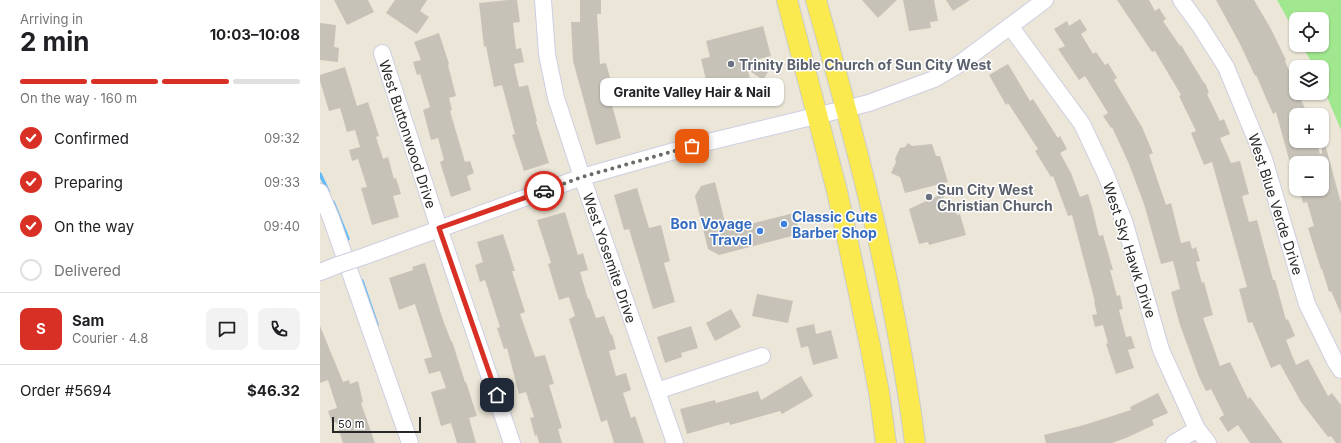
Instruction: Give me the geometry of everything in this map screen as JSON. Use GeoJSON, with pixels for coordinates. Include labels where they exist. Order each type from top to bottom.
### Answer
{"type":"FeatureCollection","features":[{"type":"Feature","properties":{"kind":"main road"},"geometry":{"type":"LineString","coordinates":[[787,0],[831,112],[867,190],[904,364],[915,443]]}},
{"type":"Feature","properties":{"kind":"main road"},"geometry":{"type":"LineString","coordinates":[[816,0],[831,112],[837,191],[854,266],[879,392],[886,443]]}},
{"type":"Feature","properties":{"kind":"street","name":"West Yosemite Drive"},"geometry":{"type":"LineString","coordinates":[[543,0],[547,54],[556,98],[675,443]]}},
{"type":"Feature","properties":{"kind":"street"},"geometry":{"type":"LineString","coordinates":[[320,272],[582,177],[692,146],[869,103],[934,79],[958,65],[1046,0]]}},
{"type":"Feature","properties":{"kind":"street","name":"West Blue Verde Drive"},"geometry":{"type":"LineString","coordinates":[[1181,0],[1200,26],[1226,67],[1264,159],[1307,304],[1341,370]]}},
{"type":"Feature","properties":{"kind":"street","name":"West Sky Hawk Drive"},"geometry":{"type":"LineString","coordinates":[[1010,26],[1082,124],[1106,176],[1125,224],[1161,350],[1197,429],[1208,443]]}},
{"type":"Feature","properties":{"kind":"street","name":"West Buttonwood Drive"},"geometry":{"type":"LineString","coordinates":[[382,53],[439,228],[512,443]]}},
{"type":"Feature","properties":{"kind":"street"},"geometry":{"type":"LineString","coordinates":[[320,192],[331,218],[410,443]]}},
{"type":"Feature","properties":{"kind":"street"},"geometry":{"type":"LineString","coordinates":[[657,391],[762,356]]}},
{"type":"Feature","properties":{"kind":"street"},"geometry":{"type":"LineString","coordinates":[[1174,443],[1197,429]]}},
{"type":"Feature","properties":{"kind":"green space"},"geometry":{"type":"Polygon","coordinates":[[[1277,0],[1341,0],[1341,130],[1328,100],[1329,60],[1310,60],[1306,52],[1329,52],[1329,12],[1289,12],[1289,21],[1277,0]]]}},
{"type":"Feature","properties":{"kind":"building"},"geometry":{"type":"Polygon","coordinates":[[[334,0],[368,0],[374,12],[347,25],[334,0]]]}},
{"type":"Feature","properties":{"kind":"building"},"geometry":{"type":"Polygon","coordinates":[[[395,0],[427,0],[420,11],[429,17],[417,34],[386,13],[395,0]]]}},
{"type":"Feature","properties":{"kind":"building"},"geometry":{"type":"Polygon","coordinates":[[[517,0],[520,22],[513,23],[516,49],[521,48],[524,62],[514,64],[519,87],[528,85],[536,122],[549,163],[524,171],[512,135],[515,134],[502,85],[494,87],[486,46],[484,47],[479,3],[517,0]]]}},
{"type":"Feature","properties":{"kind":"building"},"geometry":{"type":"Polygon","coordinates":[[[580,0],[601,0],[601,14],[597,14],[600,64],[606,63],[614,92],[609,94],[621,138],[596,145],[573,61],[571,22],[580,22],[580,0]]]}},
{"type":"Feature","properties":{"kind":"building"},"geometry":{"type":"Polygon","coordinates":[[[862,0],[897,0],[878,18],[862,0]]]}},
{"type":"Feature","properties":{"kind":"building"},"geometry":{"type":"Polygon","coordinates":[[[903,0],[934,0],[938,21],[930,22],[931,28],[909,31],[903,0]]]}},
{"type":"Feature","properties":{"kind":"building"},"geometry":{"type":"Polygon","coordinates":[[[946,0],[970,0],[953,11],[946,0]]]}},
{"type":"Feature","properties":{"kind":"building"},"geometry":{"type":"Polygon","coordinates":[[[1117,0],[1149,0],[1155,11],[1159,8],[1166,19],[1163,21],[1180,46],[1181,45],[1205,83],[1209,93],[1207,94],[1220,121],[1224,119],[1230,134],[1220,138],[1231,163],[1240,161],[1249,194],[1242,196],[1249,222],[1257,220],[1273,280],[1275,280],[1286,320],[1288,319],[1295,336],[1286,340],[1296,365],[1308,359],[1328,396],[1332,393],[1341,405],[1341,443],[1336,443],[1331,436],[1328,437],[1301,402],[1280,364],[1271,368],[1252,322],[1248,323],[1239,289],[1247,287],[1212,162],[1204,165],[1191,133],[1196,131],[1179,96],[1181,95],[1155,51],[1152,52],[1117,0]]]}},
{"type":"Feature","properties":{"kind":"building"},"geometry":{"type":"Polygon","coordinates":[[[1216,0],[1254,0],[1271,29],[1286,60],[1285,61],[1289,70],[1289,100],[1301,100],[1305,108],[1289,108],[1289,148],[1318,148],[1320,154],[1322,153],[1322,148],[1326,148],[1328,156],[1289,156],[1289,159],[1276,112],[1273,114],[1256,75],[1255,76],[1240,44],[1216,0]]]}},
{"type":"Feature","properties":{"kind":"building"},"geometry":{"type":"Polygon","coordinates":[[[1080,19],[1087,30],[1081,34],[1093,54],[1096,52],[1105,65],[1108,63],[1117,78],[1114,80],[1142,127],[1153,153],[1149,155],[1166,205],[1171,203],[1181,243],[1190,241],[1192,249],[1196,247],[1200,261],[1196,262],[1202,283],[1204,282],[1213,315],[1203,318],[1220,366],[1230,362],[1248,399],[1250,397],[1283,443],[1250,443],[1238,425],[1228,432],[1219,418],[1224,415],[1211,389],[1206,391],[1199,377],[1180,325],[1171,292],[1180,289],[1173,261],[1161,264],[1144,204],[1129,164],[1112,127],[1111,128],[1103,116],[1108,113],[1085,76],[1079,80],[1058,49],[1065,46],[1054,29],[1067,21],[1069,26],[1080,19]]]}},
{"type":"Feature","properties":{"kind":"building"},"geometry":{"type":"Polygon","coordinates":[[[320,23],[336,25],[334,47],[339,48],[338,62],[320,60],[320,23]]]}},
{"type":"Feature","properties":{"kind":"building","name":"Trinity Bible Church of Sun City West"},"geometry":{"type":"Polygon","coordinates":[[[763,26],[771,56],[751,61],[768,72],[763,80],[748,70],[752,89],[721,97],[717,82],[707,84],[701,59],[710,57],[706,41],[763,26]]]}},
{"type":"Feature","properties":{"kind":"building"},"geometry":{"type":"Polygon","coordinates":[[[439,33],[449,64],[456,96],[449,98],[452,110],[450,111],[465,162],[470,161],[474,173],[467,176],[471,190],[451,197],[440,162],[444,160],[438,138],[431,140],[423,110],[430,107],[420,74],[417,75],[413,62],[421,60],[414,42],[439,33]]]}},
{"type":"Feature","properties":{"kind":"building"},"geometry":{"type":"Polygon","coordinates":[[[1008,64],[1030,101],[1033,99],[1058,138],[1060,136],[1067,149],[1060,153],[1071,173],[1080,197],[1088,194],[1099,236],[1103,235],[1113,270],[1110,270],[1117,296],[1120,295],[1123,309],[1119,310],[1126,337],[1131,336],[1135,348],[1128,350],[1134,368],[1116,374],[1106,344],[1108,343],[1103,325],[1095,327],[1092,315],[1097,314],[1095,302],[1072,215],[1068,216],[1053,176],[1051,177],[1035,151],[1038,149],[1008,103],[1006,105],[989,75],[1008,64]]]}},
{"type":"Feature","properties":{"kind":"building"},"geometry":{"type":"Polygon","coordinates":[[[345,67],[357,106],[368,102],[379,136],[376,137],[383,159],[388,157],[394,179],[396,178],[401,194],[393,196],[399,217],[372,225],[361,188],[367,187],[358,159],[352,161],[349,150],[360,147],[355,130],[347,132],[340,108],[329,111],[320,81],[320,75],[345,67]]]}},
{"type":"Feature","properties":{"kind":"building"},"geometry":{"type":"Polygon","coordinates":[[[908,143],[912,146],[932,144],[936,156],[940,156],[948,182],[905,193],[900,177],[891,173],[900,148],[905,147],[908,143]]]}},
{"type":"Feature","properties":{"kind":"building"},"geometry":{"type":"Polygon","coordinates":[[[1329,159],[1341,203],[1341,314],[1331,291],[1329,292],[1321,269],[1308,228],[1314,226],[1307,202],[1303,203],[1301,196],[1329,196],[1329,159]]]}},
{"type":"Feature","properties":{"kind":"building"},"geometry":{"type":"Polygon","coordinates":[[[715,182],[727,230],[794,213],[798,226],[792,236],[719,255],[708,249],[695,196],[701,186],[715,182]]]}},
{"type":"Feature","properties":{"kind":"building"},"geometry":{"type":"Polygon","coordinates":[[[637,188],[649,228],[661,225],[670,261],[664,263],[675,302],[653,309],[629,229],[624,230],[614,195],[637,188]]]}},
{"type":"Feature","properties":{"kind":"building"},"geometry":{"type":"Polygon","coordinates":[[[946,192],[940,206],[953,201],[957,215],[960,214],[966,235],[929,245],[928,242],[919,244],[909,209],[946,192]]]}},
{"type":"Feature","properties":{"kind":"building"},"geometry":{"type":"Polygon","coordinates":[[[565,212],[578,255],[583,253],[588,270],[580,272],[588,299],[589,298],[596,318],[604,316],[611,335],[612,334],[616,349],[609,351],[616,376],[626,373],[631,390],[623,393],[631,418],[635,416],[644,443],[614,443],[607,420],[601,422],[569,319],[575,316],[569,297],[559,300],[548,264],[551,263],[537,220],[565,212]]]}},
{"type":"Feature","properties":{"kind":"building"},"geometry":{"type":"Polygon","coordinates":[[[503,234],[515,271],[512,271],[525,312],[520,314],[535,357],[545,355],[554,384],[549,385],[562,428],[558,429],[562,443],[539,443],[537,435],[535,436],[530,418],[534,417],[526,392],[519,394],[507,348],[504,349],[497,328],[500,327],[485,280],[480,282],[475,265],[483,262],[477,242],[503,234]]]}},
{"type":"Feature","properties":{"kind":"building"},"geometry":{"type":"Polygon","coordinates":[[[425,263],[443,320],[452,341],[477,416],[469,418],[476,443],[457,443],[451,423],[441,426],[431,392],[446,388],[440,371],[429,374],[424,359],[432,357],[415,304],[399,310],[389,278],[413,270],[412,267],[425,263]]]}},
{"type":"Feature","properties":{"kind":"building"},"geometry":{"type":"Polygon","coordinates":[[[757,294],[793,301],[788,323],[752,316],[757,294]]]}},
{"type":"Feature","properties":{"kind":"building"},"geometry":{"type":"Polygon","coordinates":[[[731,309],[741,327],[715,341],[706,323],[731,309]]]}},
{"type":"Feature","properties":{"kind":"building"},"geometry":{"type":"Polygon","coordinates":[[[814,324],[816,334],[831,330],[838,358],[813,365],[808,346],[801,348],[796,328],[814,324]]]}},
{"type":"Feature","properties":{"kind":"building"},"geometry":{"type":"Polygon","coordinates":[[[320,326],[343,382],[349,380],[350,384],[358,381],[363,402],[361,403],[375,443],[343,443],[336,422],[332,423],[328,411],[337,408],[328,380],[320,383],[320,326]]]}},
{"type":"Feature","properties":{"kind":"building"},"geometry":{"type":"Polygon","coordinates":[[[691,326],[698,348],[681,353],[682,357],[665,363],[657,337],[691,326]]]}},
{"type":"Feature","properties":{"kind":"building"},"geometry":{"type":"Polygon","coordinates":[[[801,376],[813,396],[782,414],[780,411],[730,425],[729,422],[687,434],[680,409],[715,400],[716,403],[758,391],[761,400],[801,376]]]}},
{"type":"Feature","properties":{"kind":"building"},"geometry":{"type":"Polygon","coordinates":[[[1158,393],[1168,413],[1152,420],[1154,425],[1126,438],[1112,443],[1046,443],[1044,435],[1084,425],[1131,410],[1130,407],[1158,393]]]}},
{"type":"Feature","properties":{"kind":"waterway"},"geometry":{"type":"LineString","coordinates":[[320,174],[328,191]]}},
{"type":"Feature","properties":{"kind":"waterway"},"geometry":{"type":"LineString","coordinates":[[333,202],[348,239]]}},
{"type":"Feature","properties":{"kind":"waterway"},"geometry":{"type":"LineString","coordinates":[[362,281],[377,325]]}},
{"type":"Feature","properties":{"kind":"way so far"},"geometry":{"type":"LineString","coordinates":[[544,191],[582,177],[692,146]]}},
{"type":"Feature","properties":{"kind":"place","name":"Trinity Bible Church of Sun City West"},"geometry":{"type":"Point","coordinates":[731,64]}},
{"type":"Feature","properties":{"kind":"place","name":"Granite Valley Hair & Nail"},"geometry":{"type":"Point","coordinates":[692,146]}},
{"type":"Feature","properties":{"kind":"place","name":"Sun City West Christian Church"},"geometry":{"type":"Point","coordinates":[929,197]}},
{"type":"Feature","properties":{"kind":"place","name":"Classic Cuts Barber Shop"},"geometry":{"type":"Point","coordinates":[784,224]}},
{"type":"Feature","properties":{"kind":"place","name":"Bon Voyage Travel"},"geometry":{"type":"Point","coordinates":[760,231]}},
{"type":"Feature","properties":{"kind":"route"},"geometry":{"type":"LineString","coordinates":[[497,395],[439,228],[544,191]]}}]}
